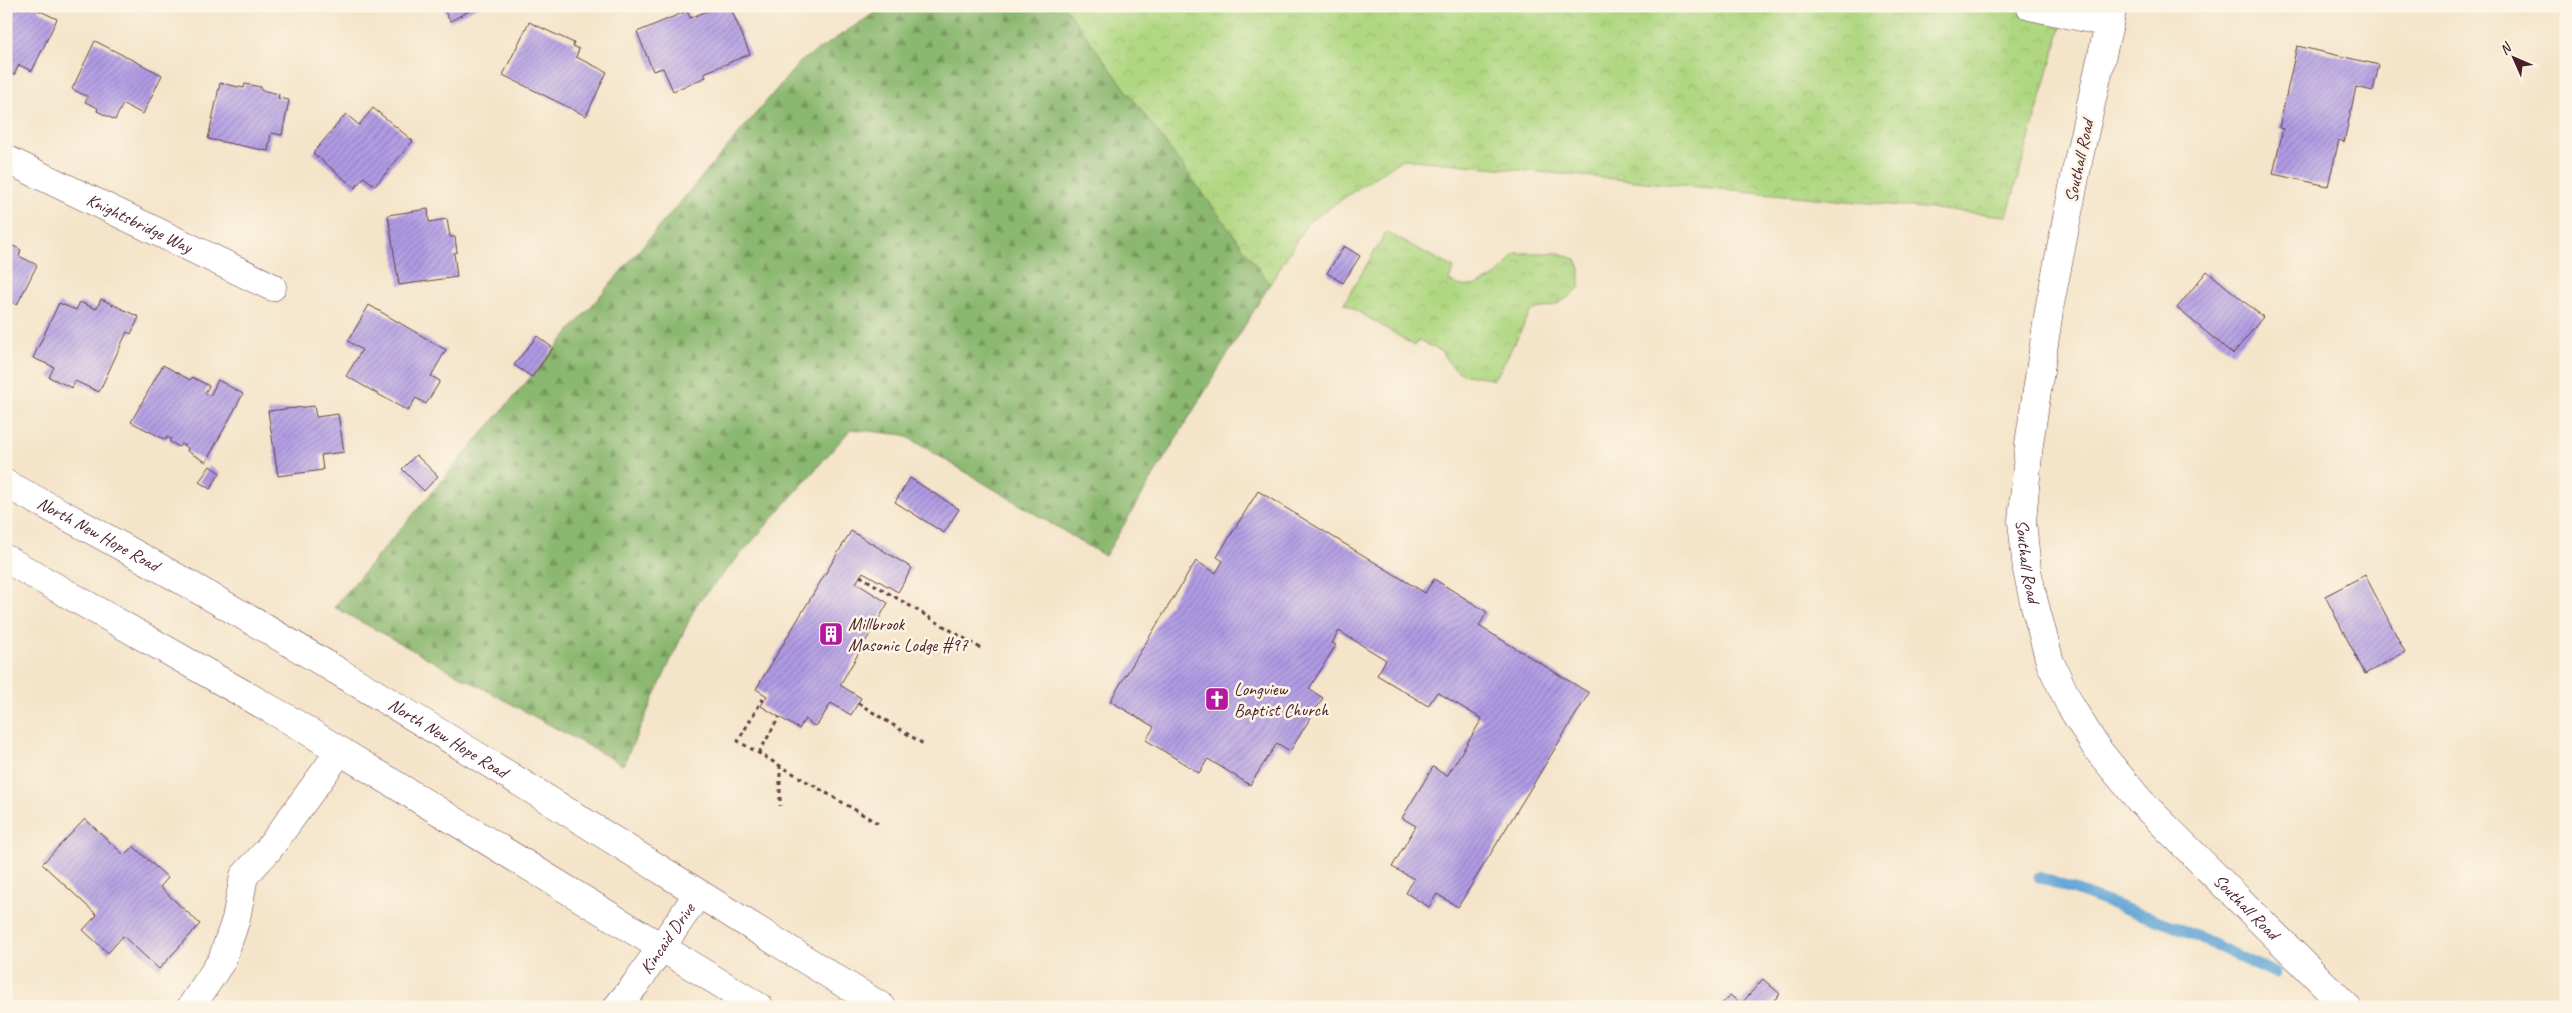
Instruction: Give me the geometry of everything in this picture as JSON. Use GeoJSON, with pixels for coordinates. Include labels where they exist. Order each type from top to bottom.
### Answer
{"type":"FeatureCollection","features":[{"type":"Feature","properties":{"kind":"main road"},"geometry":{"type":"LineString","coordinates":[[2030,6],[2111,15]]}},
{"type":"Feature","properties":{"kind":"main road","name":"Southall Road"},"geometry":{"type":"LineString","coordinates":[[2111,15],[2079,157],[2050,304],[2028,444],[2022,521],[2027,570],[2034,602],[2050,662],[2070,705],[2097,749],[2140,802],[2347,1007]]}},
{"type":"Feature","properties":{"kind":"main road","name":"Knightsbridge Way"},"geometry":{"type":"LineString","coordinates":[[6,159],[272,287]]}},
{"type":"Feature","properties":{"kind":"main road","name":"North New Hope Road"},"geometry":{"type":"LineString","coordinates":[[6,484],[75,520],[295,647],[882,1007]]}},
{"type":"Feature","properties":{"kind":"main road"},"geometry":{"type":"LineString","coordinates":[[6,559],[271,709],[759,1007]]}},
{"type":"Feature","properties":{"kind":"main road"},"geometry":{"type":"LineString","coordinates":[[191,1007],[222,960],[236,919],[244,876],[268,850],[323,777],[340,751]]}},
{"type":"Feature","properties":{"kind":"main road","name":"Kincaid Drive"},"geometry":{"type":"LineString","coordinates":[[617,1007],[662,948],[698,894]]}},
{"type":"Feature","properties":{"kind":"path"},"geometry":{"type":"LineString","coordinates":[[860,576],[982,649]]}},
{"type":"Feature","properties":{"kind":"path"},"geometry":{"type":"LineString","coordinates":[[764,701],[762,700],[738,740],[879,824]]}},
{"type":"Feature","properties":{"kind":"path"},"geometry":{"type":"LineString","coordinates":[[858,703],[925,745]]}},
{"type":"Feature","properties":{"kind":"path"},"geometry":{"type":"LineString","coordinates":[[759,752],[779,717]]}},
{"type":"Feature","properties":{"kind":"path"},"geometry":{"type":"LineString","coordinates":[[780,765],[780,806]]}},
{"type":"Feature","properties":{"kind":"green space"},"geometry":{"type":"Polygon","coordinates":[[[885,6],[1064,6],[1270,284],[1105,556],[904,435],[851,429],[696,605],[623,765],[334,607],[800,62],[885,6]]]}},
{"type":"Feature","properties":{"kind":"green space"},"geometry":{"type":"Polygon","coordinates":[[[1064,6],[2067,6],[2007,216],[1402,159],[1308,222],[1270,284],[1064,6]]]}},
{"type":"Feature","properties":{"kind":"green space"},"geometry":{"type":"Polygon","coordinates":[[[1386,232],[1454,268],[1449,281],[1456,285],[1470,286],[1484,282],[1504,269],[1516,253],[1559,253],[1575,259],[1580,268],[1580,287],[1557,304],[1537,309],[1530,313],[1498,374],[1492,380],[1467,375],[1454,368],[1442,352],[1419,340],[1415,346],[1344,303],[1386,232]]]}},
{"type":"Feature","properties":{"kind":"building"},"geometry":{"type":"Polygon","coordinates":[[[6,6],[40,6],[38,10],[57,19],[32,71],[19,65],[14,75],[6,71],[6,6]]]}},
{"type":"Feature","properties":{"kind":"building"},"geometry":{"type":"Polygon","coordinates":[[[442,6],[479,6],[450,21],[442,6]]]}},
{"type":"Feature","properties":{"kind":"building"},"geometry":{"type":"Polygon","coordinates":[[[719,6],[730,6],[750,54],[704,73],[706,77],[673,91],[663,68],[653,71],[637,32],[687,11],[690,18],[719,6]]]}},
{"type":"Feature","properties":{"kind":"building"},"geometry":{"type":"Polygon","coordinates":[[[757,6],[769,6],[759,11],[757,6]]]}},
{"type":"Feature","properties":{"kind":"building"},"geometry":{"type":"Polygon","coordinates":[[[529,22],[574,43],[573,46],[579,49],[576,57],[607,72],[586,116],[503,75],[529,22]]]}},
{"type":"Feature","properties":{"kind":"building"},"geometry":{"type":"Polygon","coordinates":[[[95,41],[162,75],[143,114],[123,104],[115,120],[97,111],[98,108],[85,102],[88,97],[72,89],[95,41]]]}},
{"type":"Feature","properties":{"kind":"building"},"geometry":{"type":"Polygon","coordinates":[[[2297,46],[2379,65],[2373,91],[2356,87],[2344,142],[2339,140],[2328,186],[2273,174],[2283,129],[2279,128],[2297,46]]]}},
{"type":"Feature","properties":{"kind":"building"},"geometry":{"type":"Polygon","coordinates":[[[220,83],[244,88],[245,84],[261,87],[261,90],[279,94],[278,98],[289,100],[282,135],[271,133],[268,151],[208,139],[220,83]]]}},
{"type":"Feature","properties":{"kind":"building"},"geometry":{"type":"Polygon","coordinates":[[[373,108],[413,141],[375,186],[364,177],[355,188],[313,153],[346,114],[359,125],[373,108]]]}},
{"type":"Feature","properties":{"kind":"building"},"geometry":{"type":"Polygon","coordinates":[[[428,209],[429,222],[447,219],[450,237],[455,237],[457,252],[454,253],[457,277],[399,285],[388,215],[428,209]]]}},
{"type":"Feature","properties":{"kind":"building"},"geometry":{"type":"Polygon","coordinates":[[[6,242],[21,250],[19,256],[37,265],[17,305],[6,299],[6,242]]]}},
{"type":"Feature","properties":{"kind":"building"},"geometry":{"type":"Polygon","coordinates":[[[1344,246],[1360,256],[1343,283],[1327,273],[1344,246]]]}},
{"type":"Feature","properties":{"kind":"building"},"geometry":{"type":"Polygon","coordinates":[[[2207,271],[2263,317],[2233,354],[2177,308],[2207,271]]]}},
{"type":"Feature","properties":{"kind":"building"},"geometry":{"type":"Polygon","coordinates":[[[101,299],[139,317],[131,334],[127,332],[99,392],[75,381],[72,388],[49,377],[54,367],[33,358],[59,303],[76,310],[80,302],[96,309],[101,299]]]}},
{"type":"Feature","properties":{"kind":"building"},"geometry":{"type":"Polygon","coordinates":[[[369,305],[446,350],[431,376],[440,381],[426,404],[416,398],[408,411],[346,376],[362,350],[348,341],[369,305]]]}},
{"type":"Feature","properties":{"kind":"building"},"geometry":{"type":"Polygon","coordinates":[[[537,336],[553,348],[532,377],[514,365],[537,336]]]}},
{"type":"Feature","properties":{"kind":"building"},"geometry":{"type":"Polygon","coordinates":[[[163,365],[190,380],[192,377],[209,386],[205,393],[210,396],[218,380],[243,394],[206,462],[187,451],[188,448],[183,445],[181,444],[179,447],[169,441],[171,439],[167,437],[166,440],[131,422],[163,365]]]}},
{"type":"Feature","properties":{"kind":"building"},"geometry":{"type":"Polygon","coordinates":[[[314,406],[316,417],[338,414],[344,452],[321,455],[323,470],[278,476],[268,411],[314,406]]]}},
{"type":"Feature","properties":{"kind":"building"},"geometry":{"type":"Polygon","coordinates":[[[416,455],[438,476],[424,491],[402,469],[416,455]]]}},
{"type":"Feature","properties":{"kind":"building"},"geometry":{"type":"Polygon","coordinates":[[[210,466],[220,473],[210,489],[199,482],[210,466]]]}},
{"type":"Feature","properties":{"kind":"building"},"geometry":{"type":"Polygon","coordinates":[[[910,478],[959,509],[944,533],[895,502],[910,478]]]}},
{"type":"Feature","properties":{"kind":"building","name":"Longview Baptist Church"},"geometry":{"type":"Polygon","coordinates":[[[1258,491],[1425,593],[1434,579],[1487,612],[1479,626],[1589,693],[1458,907],[1437,894],[1429,907],[1406,893],[1414,879],[1392,867],[1416,826],[1402,818],[1433,767],[1447,776],[1482,719],[1437,692],[1428,706],[1377,675],[1386,660],[1339,631],[1332,643],[1336,645],[1309,689],[1323,698],[1290,751],[1277,743],[1250,785],[1208,759],[1199,773],[1146,740],[1154,727],[1110,701],[1196,561],[1216,573],[1223,561],[1217,557],[1258,491]]]}},
{"type":"Feature","properties":{"kind":"building","name":"Millbrook Masonic Lodge #97"},"geometry":{"type":"Polygon","coordinates":[[[851,531],[912,568],[898,592],[863,572],[856,583],[888,603],[840,685],[861,698],[851,715],[831,703],[818,724],[814,726],[805,719],[799,729],[761,706],[767,696],[756,689],[851,531]]]}},
{"type":"Feature","properties":{"kind":"building"},"geometry":{"type":"Polygon","coordinates":[[[2365,575],[2405,652],[2365,674],[2325,596],[2365,575]]]}},
{"type":"Feature","properties":{"kind":"building"},"geometry":{"type":"Polygon","coordinates":[[[85,819],[124,855],[133,846],[168,878],[160,887],[200,924],[159,969],[123,936],[108,953],[83,930],[97,915],[42,864],[85,819]]]}},
{"type":"Feature","properties":{"kind":"building"},"geometry":{"type":"Polygon","coordinates":[[[1763,979],[1780,994],[1768,1007],[1719,1007],[1730,995],[1741,1004],[1763,979]]]}},
{"type":"Feature","properties":{"kind":"waterway"},"geometry":{"type":"LineString","coordinates":[[2039,877],[2178,928],[2275,973]]}},
{"type":"Feature","properties":{"kind":"place","name":"Millbrook Masonic Lodge #97"},"geometry":{"type":"Point","coordinates":[831,634]}},
{"type":"Feature","properties":{"kind":"place","name":"Longview Baptist Church"},"geometry":{"type":"Point","coordinates":[1217,699]}}]}
